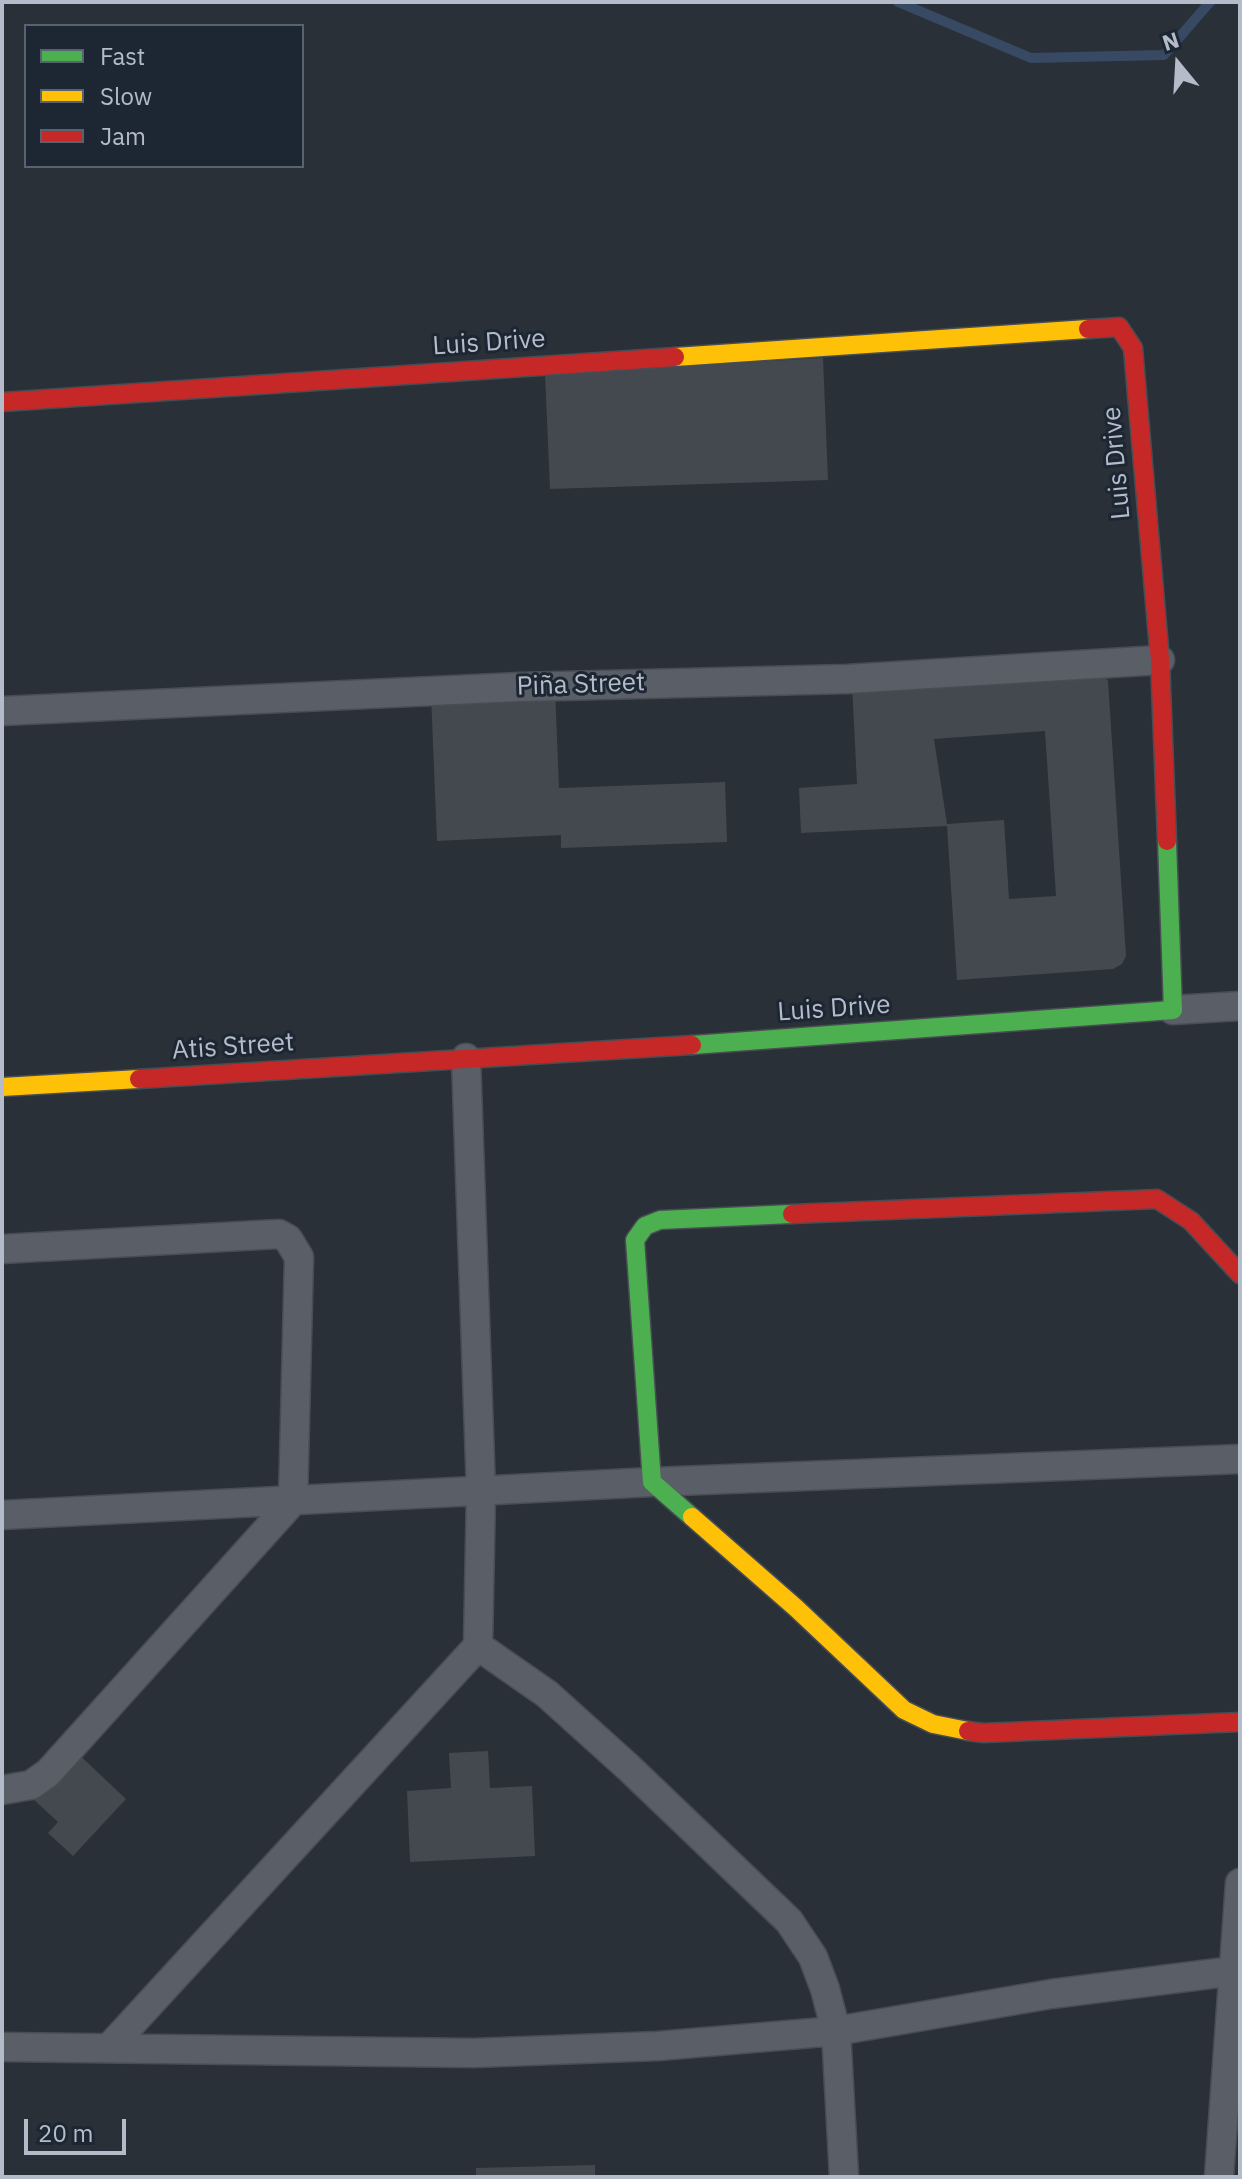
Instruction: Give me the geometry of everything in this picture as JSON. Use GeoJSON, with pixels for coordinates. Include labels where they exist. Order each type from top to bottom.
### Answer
{"type":"FeatureCollection","features":[{"type":"Feature","properties":{"kind":"street","name":"Luis Drive"},"geometry":{"type":"LineString","coordinates":[[2,402],[1119,327],[1133,348],[1160,660],[1173,1010],[639,1049],[466,1058]]}},
{"type":"Feature","properties":{"kind":"street","name":"Piña Street"},"geometry":{"type":"LineString","coordinates":[[2,711],[519,687],[847,679],[1160,660]]}},
{"type":"Feature","properties":{"kind":"street"},"geometry":{"type":"LineString","coordinates":[[1173,1010],[1240,1006]]}},
{"type":"Feature","properties":{"kind":"street"},"geometry":{"type":"LineString","coordinates":[[109,2048],[478,1646],[481,1491],[466,1058]]}},
{"type":"Feature","properties":{"kind":"street","name":"Atis Street"},"geometry":{"type":"LineString","coordinates":[[2,1087],[466,1058]]}},
{"type":"Feature","properties":{"kind":"street"},"geometry":{"type":"LineString","coordinates":[[1240,1274],[1181,1213],[1169,1203],[1157,1199],[651,1222],[635,1240],[652,1482],[796,1608],[904,1710],[923,1722],[946,1729],[983,1733],[1240,1722]]}},
{"type":"Feature","properties":{"kind":"street"},"geometry":{"type":"LineString","coordinates":[[2,1249],[279,1234],[288,1239],[299,1257],[293,1501],[48,1773],[31,1785],[2,1790]]}},
{"type":"Feature","properties":{"kind":"street"},"geometry":{"type":"LineString","coordinates":[[2,1515],[652,1482],[1240,1459]]}},
{"type":"Feature","properties":{"kind":"street"},"geometry":{"type":"LineString","coordinates":[[478,1646],[547,1694],[789,1921],[813,1957],[836,2031],[844,2177]]}},
{"type":"Feature","properties":{"kind":"street"},"geometry":{"type":"LineString","coordinates":[[1219,2177],[1240,1883]]}},
{"type":"Feature","properties":{"kind":"street"},"geometry":{"type":"LineString","coordinates":[[2,2047],[474,2053],[658,2046],[836,2031],[1051,1994],[1234,1971]]}},
{"type":"Feature","properties":{"kind":"building"},"geometry":{"type":"Polygon","coordinates":[[[823,358],[828,480],[550,489],[545,374],[823,358]]]}},
{"type":"Feature","properties":{"kind":"building"},"geometry":{"type":"Polygon","coordinates":[[[1102,674],[1108,681],[1126,956],[1122,964],[1113,969],[957,980],[947,826],[801,833],[799,788],[857,784],[852,684],[1102,674]],[[1045,731],[934,739],[947,824],[1004,820],[1009,899],[1056,896],[1045,731]]]}},
{"type":"Feature","properties":{"kind":"building"},"geometry":{"type":"Polygon","coordinates":[[[555,688],[559,788],[725,782],[727,842],[561,848],[561,835],[437,841],[431,694],[555,688]]]}},
{"type":"Feature","properties":{"kind":"building"},"geometry":{"type":"Polygon","coordinates":[[[74,1750],[126,1799],[73,1856],[48,1833],[58,1822],[31,1797],[74,1750]]]}},
{"type":"Feature","properties":{"kind":"building"},"geometry":{"type":"Polygon","coordinates":[[[488,1751],[490,1788],[532,1786],[535,1856],[410,1862],[407,1791],[451,1788],[449,1753],[488,1751]]]}},
{"type":"Feature","properties":{"kind":"building"},"geometry":{"type":"Polygon","coordinates":[[[595,2165],[595,2177],[476,2177],[476,2168],[595,2165]]]}},
{"type":"Feature","properties":{"kind":"waterway"},"geometry":{"type":"LineString","coordinates":[[898,2],[1031,58],[1164,55],[1210,2]]}},
{"type":"Feature","properties":{"kind":"traffic: fast"},"geometry":{"type":"LineString","coordinates":[[692,1045],[1173,1010],[1167,841]]}},
{"type":"Feature","properties":{"kind":"traffic: fast"},"geometry":{"type":"LineString","coordinates":[[692,1517],[652,1482],[635,1240],[645,1226],[660,1220],[792,1214]]}},
{"type":"Feature","properties":{"kind":"traffic: slow"},"geometry":{"type":"LineString","coordinates":[[675,357],[1088,329]]}},
{"type":"Feature","properties":{"kind":"traffic: slow"},"geometry":{"type":"LineString","coordinates":[[2,1087],[139,1079]]}},
{"type":"Feature","properties":{"kind":"traffic: slow"},"geometry":{"type":"LineString","coordinates":[[692,1517],[796,1608],[904,1710],[933,1724],[968,1731]]}},
{"type":"Feature","properties":{"kind":"traffic: jam"},"geometry":{"type":"LineString","coordinates":[[1088,329],[1119,327],[1133,348],[1160,660],[1167,841]]}},
{"type":"Feature","properties":{"kind":"traffic: jam"},"geometry":{"type":"LineString","coordinates":[[2,402],[675,357]]}},
{"type":"Feature","properties":{"kind":"traffic: jam"},"geometry":{"type":"LineString","coordinates":[[139,1079],[692,1045]]}},
{"type":"Feature","properties":{"kind":"traffic: jam"},"geometry":{"type":"LineString","coordinates":[[792,1214],[1157,1199],[1191,1221],[1240,1274]]}},
{"type":"Feature","properties":{"kind":"traffic: jam"},"geometry":{"type":"LineString","coordinates":[[968,1731],[983,1733],[1240,1722]]}}]}
